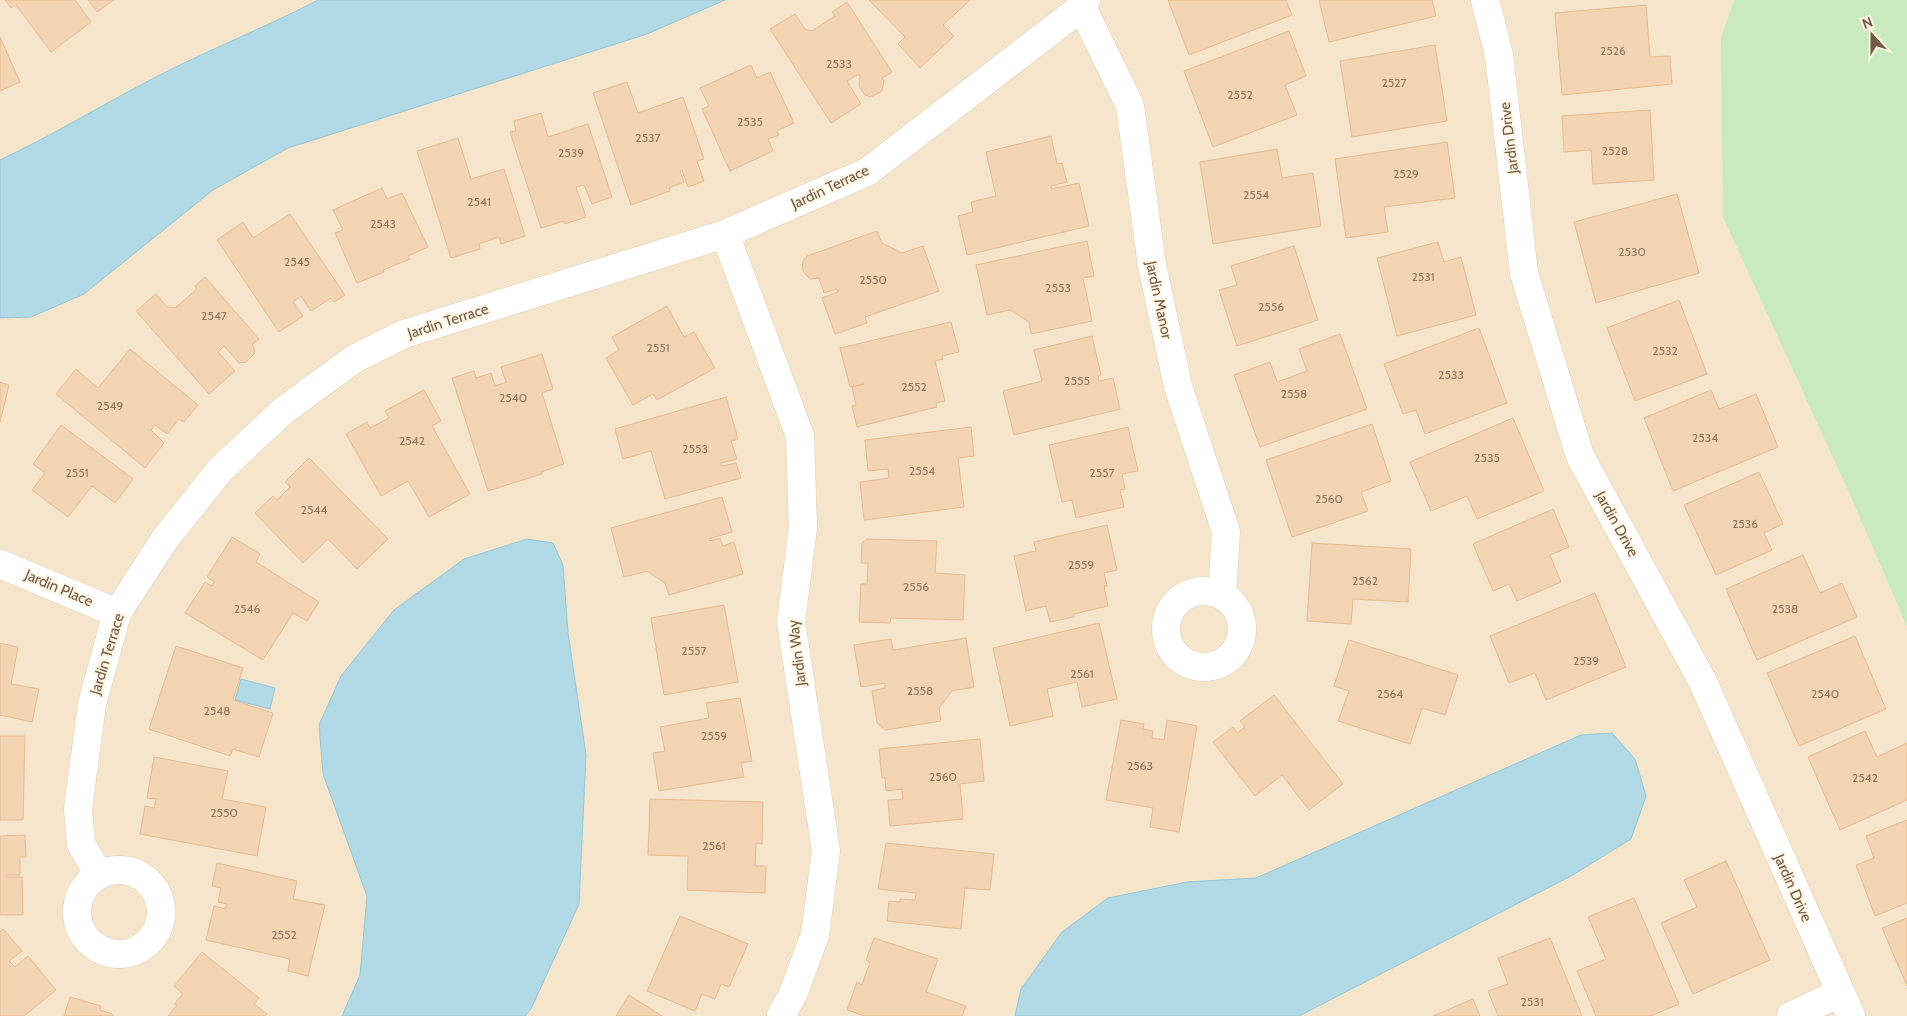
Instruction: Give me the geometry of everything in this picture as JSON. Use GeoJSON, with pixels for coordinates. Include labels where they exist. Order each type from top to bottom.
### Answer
{"type":"FeatureCollection","features":[{"type":"Feature","properties":{"kind":"street","name":"Jardin Drive"},"geometry":{"type":"LineString","coordinates":[[1485,0],[1499,55],[1524,273],[1580,456],[1703,682],[1846,1004]]}},
{"type":"Feature","properties":{"kind":"street","name":"Jardin Terrace"},"geometry":{"type":"LineString","coordinates":[[99,875],[81,844],[78,808],[92,704],[118,613],[165,538],[220,470],[283,411],[354,359],[404,334],[725,234],[867,172],[1084,4]]}},
{"type":"Feature","properties":{"kind":"street","name":"Jardin Manor"},"geometry":{"type":"LineString","coordinates":[[1084,4],[1130,106],[1152,266],[1178,386],[1226,532],[1222,595]]}},
{"type":"Feature","properties":{"kind":"street","name":"Jardin Way"},"geometry":{"type":"LineString","coordinates":[[725,234],[800,436],[804,527],[791,622],[826,851],[815,935],[793,994],[781,1016]]}},
{"type":"Feature","properties":{"kind":"street","name":"Jardin Place"},"geometry":{"type":"LineString","coordinates":[[0,564],[118,613]]}},
{"type":"Feature","properties":{"kind":"street"},"geometry":{"type":"LineString","coordinates":[[1791,1016],[1846,1004]]}},
{"type":"Feature","properties":{"kind":"shaded area"},"geometry":{"type":"Polygon","coordinates":[[[0,0],[1907,0],[1907,1016],[0,1016],[0,0]]]}},
{"type":"Feature","properties":{"kind":"green space"},"geometry":{"type":"Polygon","coordinates":[[[1734,0],[1907,0],[1907,626],[1851,497],[1723,217],[1721,38],[1734,0]]]}},
{"type":"Feature","properties":{"kind":"water"},"geometry":{"type":"Polygon","coordinates":[[[318,0],[725,0],[647,34],[288,148],[213,190],[84,294],[31,317],[0,318],[0,160],[174,68],[318,0]]]}},
{"type":"Feature","properties":{"kind":"water"},"geometry":{"type":"Polygon","coordinates":[[[527,539],[553,543],[563,565],[568,633],[586,755],[579,904],[531,1009],[525,1016],[342,1016],[360,975],[367,896],[323,774],[319,725],[341,676],[394,610],[464,559],[527,539]]]}},
{"type":"Feature","properties":{"kind":"water"},"geometry":{"type":"Polygon","coordinates":[[[241,679],[275,688],[270,709],[235,700],[241,679]]]}},
{"type":"Feature","properties":{"kind":"water"},"geometry":{"type":"Polygon","coordinates":[[[1612,733],[1635,759],[1646,796],[1631,839],[1571,876],[1299,1016],[1015,1016],[1021,989],[1062,932],[1108,898],[1187,882],[1256,878],[1581,735],[1612,733]]]}},
{"type":"Feature","properties":{"kind":"building"},"geometry":{"type":"Polygon","coordinates":[[[5,0],[75,0],[91,22],[51,52],[16,5],[11,8],[5,0]]]}},
{"type":"Feature","properties":{"kind":"building"},"geometry":{"type":"Polygon","coordinates":[[[88,0],[114,0],[97,12],[88,0]]]}},
{"type":"Feature","properties":{"kind":"building"},"geometry":{"type":"Polygon","coordinates":[[[869,0],[970,0],[943,25],[954,36],[920,68],[898,44],[905,37],[869,0]]]}},
{"type":"Feature","properties":{"kind":"building"},"geometry":{"type":"Polygon","coordinates":[[[1168,0],[1286,0],[1292,15],[1189,55],[1168,0]]]}},
{"type":"Feature","properties":{"kind":"building"},"geometry":{"type":"Polygon","coordinates":[[[1319,0],[1432,0],[1436,16],[1329,42],[1319,0]]]}},
{"type":"Feature","properties":{"kind":"building"},"geometry":{"type":"Polygon","coordinates":[[[847,2],[892,72],[882,78],[884,81],[882,91],[871,97],[865,95],[859,86],[859,74],[847,81],[861,104],[831,123],[770,29],[795,14],[805,29],[812,31],[835,16],[832,12],[847,2]]]}},
{"type":"Feature","properties":{"kind":"building"},"geometry":{"type":"Polygon","coordinates":[[[1646,5],[1650,57],[1670,56],[1672,84],[1562,95],[1555,13],[1646,5]]]}},
{"type":"Feature","properties":{"kind":"building"},"geometry":{"type":"Polygon","coordinates":[[[1289,31],[1306,76],[1285,85],[1297,115],[1213,147],[1184,71],[1289,31]]]}},
{"type":"Feature","properties":{"kind":"building"},"geometry":{"type":"Polygon","coordinates":[[[0,37],[20,82],[0,91],[0,37]]]}},
{"type":"Feature","properties":{"kind":"building"},"geometry":{"type":"Polygon","coordinates":[[[1435,45],[1447,121],[1352,137],[1340,61],[1435,45]]]}},
{"type":"Feature","properties":{"kind":"building"},"geometry":{"type":"Polygon","coordinates":[[[751,65],[757,78],[770,72],[794,123],[777,131],[779,135],[768,139],[773,151],[730,171],[702,109],[709,106],[700,88],[751,65]]]}},
{"type":"Feature","properties":{"kind":"building"},"geometry":{"type":"Polygon","coordinates":[[[627,82],[638,113],[683,97],[704,159],[697,161],[704,181],[688,187],[682,170],[680,171],[684,182],[669,188],[670,191],[631,205],[593,93],[627,82]]]}},
{"type":"Feature","properties":{"kind":"building"},"geometry":{"type":"Polygon","coordinates":[[[1650,110],[1654,180],[1593,184],[1591,150],[1564,152],[1562,116],[1650,110]]]}},
{"type":"Feature","properties":{"kind":"building"},"geometry":{"type":"Polygon","coordinates":[[[541,113],[548,137],[588,124],[612,197],[592,204],[584,185],[576,187],[586,217],[565,224],[564,221],[541,228],[510,132],[516,131],[514,121],[541,113]]]}},
{"type":"Feature","properties":{"kind":"building"},"geometry":{"type":"Polygon","coordinates":[[[1051,136],[1057,164],[1062,163],[1067,182],[1051,186],[1052,189],[1079,183],[1089,226],[967,255],[958,216],[973,212],[971,202],[996,196],[986,152],[1051,136]]]}},
{"type":"Feature","properties":{"kind":"building"},"geometry":{"type":"Polygon","coordinates":[[[458,138],[471,179],[504,169],[525,236],[501,244],[499,237],[479,244],[480,249],[451,258],[417,151],[458,138]]]}},
{"type":"Feature","properties":{"kind":"building"},"geometry":{"type":"Polygon","coordinates":[[[1447,142],[1455,198],[1384,207],[1388,232],[1346,238],[1335,159],[1447,142]]]}},
{"type":"Feature","properties":{"kind":"building"},"geometry":{"type":"Polygon","coordinates":[[[1277,149],[1282,178],[1313,173],[1321,226],[1213,244],[1200,162],[1277,149]]]}},
{"type":"Feature","properties":{"kind":"building"},"geometry":{"type":"Polygon","coordinates":[[[382,188],[387,199],[402,193],[428,247],[408,256],[410,259],[357,283],[335,233],[343,230],[333,210],[382,188]]]}},
{"type":"Feature","properties":{"kind":"building"},"geometry":{"type":"Polygon","coordinates":[[[1677,194],[1699,273],[1596,303],[1574,222],[1677,194]]]}},
{"type":"Feature","properties":{"kind":"building"},"geometry":{"type":"Polygon","coordinates":[[[290,214],[345,295],[334,302],[331,298],[311,311],[301,296],[293,302],[303,316],[279,332],[217,240],[243,222],[253,238],[290,214]]]}},
{"type":"Feature","properties":{"kind":"building"},"geometry":{"type":"Polygon","coordinates":[[[877,231],[882,243],[902,253],[923,246],[939,291],[865,317],[867,323],[835,334],[822,298],[838,292],[837,289],[824,293],[819,278],[810,279],[805,274],[802,269],[803,261],[807,256],[877,231]]]}},
{"type":"Feature","properties":{"kind":"building"},"geometry":{"type":"Polygon","coordinates":[[[1087,241],[1094,276],[1083,278],[1092,321],[1031,334],[1029,322],[1010,310],[987,315],[976,265],[1087,241]]]}},
{"type":"Feature","properties":{"kind":"building"},"geometry":{"type":"Polygon","coordinates":[[[1438,242],[1444,262],[1461,257],[1476,315],[1397,336],[1377,258],[1438,242]]]}},
{"type":"Feature","properties":{"kind":"building"},"geometry":{"type":"Polygon","coordinates":[[[1294,246],[1318,320],[1237,346],[1219,290],[1237,285],[1231,266],[1294,246]]]}},
{"type":"Feature","properties":{"kind":"building"},"geometry":{"type":"Polygon","coordinates":[[[205,277],[259,339],[252,345],[254,347],[254,354],[246,362],[239,363],[224,346],[218,352],[235,371],[209,394],[136,311],[156,294],[167,307],[175,308],[197,289],[195,286],[205,277]]]}},
{"type":"Feature","properties":{"kind":"building"},"geometry":{"type":"Polygon","coordinates":[[[1679,300],[1707,374],[1635,401],[1607,328],[1679,300]]]}},
{"type":"Feature","properties":{"kind":"building"},"geometry":{"type":"Polygon","coordinates":[[[667,306],[684,337],[694,332],[715,368],[657,400],[653,394],[633,405],[606,358],[619,350],[612,337],[667,306]]]}},
{"type":"Feature","properties":{"kind":"building"},"geometry":{"type":"Polygon","coordinates":[[[951,322],[959,352],[942,356],[943,359],[935,361],[945,401],[936,403],[937,407],[857,427],[852,406],[856,405],[852,387],[864,384],[850,387],[840,348],[951,322]]]}},
{"type":"Feature","properties":{"kind":"building"},"geometry":{"type":"Polygon","coordinates":[[[1479,328],[1507,403],[1425,434],[1416,410],[1403,414],[1384,364],[1479,328]]]}},
{"type":"Feature","properties":{"kind":"building"},"geometry":{"type":"Polygon","coordinates":[[[1340,334],[1367,409],[1260,447],[1234,375],[1270,362],[1277,382],[1307,371],[1299,349],[1340,334]]]}},
{"type":"Feature","properties":{"kind":"building"},"geometry":{"type":"Polygon","coordinates":[[[1092,336],[1101,375],[1098,376],[1099,381],[1113,378],[1120,409],[1014,435],[1003,391],[1042,381],[1034,350],[1092,336]]]}},
{"type":"Feature","properties":{"kind":"building"},"geometry":{"type":"Polygon","coordinates":[[[130,349],[198,405],[184,422],[179,419],[167,434],[155,425],[151,430],[164,443],[145,468],[56,394],[76,369],[98,388],[130,349]]]}},
{"type":"Feature","properties":{"kind":"building"},"geometry":{"type":"Polygon","coordinates":[[[542,354],[553,389],[542,393],[564,464],[541,472],[542,474],[488,491],[452,378],[474,371],[476,378],[491,373],[495,386],[506,382],[501,367],[542,354]]]}},
{"type":"Feature","properties":{"kind":"building"},"geometry":{"type":"Polygon","coordinates":[[[0,382],[9,385],[0,422],[0,382]]]}},
{"type":"Feature","properties":{"kind":"building"},"geometry":{"type":"Polygon","coordinates":[[[424,390],[441,421],[432,426],[470,494],[429,517],[408,481],[381,496],[346,434],[367,422],[370,428],[389,418],[385,411],[424,390]]]}},
{"type":"Feature","properties":{"kind":"building"},"geometry":{"type":"Polygon","coordinates":[[[1711,390],[1719,409],[1756,394],[1778,447],[1673,491],[1644,418],[1711,390]]]}},
{"type":"Feature","properties":{"kind":"building"},"geometry":{"type":"Polygon","coordinates":[[[726,397],[738,439],[731,441],[737,459],[721,463],[722,466],[736,463],[741,478],[665,499],[651,451],[623,459],[615,429],[726,397]]]}},
{"type":"Feature","properties":{"kind":"building"},"geometry":{"type":"Polygon","coordinates":[[[1513,418],[1544,491],[1477,519],[1467,496],[1431,511],[1410,462],[1513,418]]]}},
{"type":"Feature","properties":{"kind":"building"},"geometry":{"type":"Polygon","coordinates":[[[1372,424],[1391,481],[1361,492],[1368,511],[1292,537],[1266,460],[1372,424]]]}},
{"type":"Feature","properties":{"kind":"building"},"geometry":{"type":"Polygon","coordinates":[[[61,425],[133,479],[115,503],[92,486],[68,517],[32,490],[45,473],[33,464],[61,425]]]}},
{"type":"Feature","properties":{"kind":"building"},"geometry":{"type":"Polygon","coordinates":[[[971,427],[974,456],[958,458],[964,507],[864,520],[860,482],[889,478],[888,469],[868,471],[865,440],[971,427]]]}},
{"type":"Feature","properties":{"kind":"building"},"geometry":{"type":"Polygon","coordinates":[[[1128,427],[1138,471],[1122,474],[1125,489],[1120,490],[1124,507],[1076,518],[1072,500],[1062,502],[1049,445],[1128,427]]]}},
{"type":"Feature","properties":{"kind":"building"},"geometry":{"type":"Polygon","coordinates":[[[309,458],[388,539],[357,569],[328,539],[303,563],[255,513],[273,496],[277,500],[290,487],[285,482],[309,458]]]}},
{"type":"Feature","properties":{"kind":"building"},"geometry":{"type":"Polygon","coordinates":[[[1759,472],[1783,524],[1764,533],[1772,550],[1716,575],[1684,505],[1759,472]]]}},
{"type":"Feature","properties":{"kind":"building"},"geometry":{"type":"Polygon","coordinates":[[[722,497],[732,532],[709,539],[710,541],[720,538],[723,546],[734,542],[743,574],[669,595],[665,583],[647,571],[624,577],[611,528],[722,497]]]}},
{"type":"Feature","properties":{"kind":"building"},"geometry":{"type":"Polygon","coordinates":[[[1553,509],[1569,547],[1550,555],[1561,582],[1517,601],[1509,584],[1493,591],[1473,544],[1553,509]]]}},
{"type":"Feature","properties":{"kind":"building"},"geometry":{"type":"Polygon","coordinates":[[[1107,525],[1117,570],[1104,573],[1107,586],[1104,586],[1108,606],[1074,614],[1074,617],[1050,622],[1046,606],[1026,611],[1014,556],[1036,551],[1034,542],[1107,525]]]}},
{"type":"Feature","properties":{"kind":"building"},"geometry":{"type":"Polygon","coordinates":[[[232,537],[260,554],[256,562],[319,602],[307,621],[293,613],[263,660],[185,613],[205,582],[212,586],[214,582],[207,577],[232,537]]]}},
{"type":"Feature","properties":{"kind":"building"},"geometry":{"type":"Polygon","coordinates":[[[867,539],[937,541],[935,573],[965,575],[963,620],[891,618],[890,623],[859,622],[861,584],[867,584],[868,563],[861,563],[862,543],[867,539]]]}},
{"type":"Feature","properties":{"kind":"building"},"geometry":{"type":"Polygon","coordinates":[[[1312,543],[1411,549],[1408,602],[1353,599],[1351,624],[1307,621],[1312,543]]]}},
{"type":"Feature","properties":{"kind":"building"},"geometry":{"type":"Polygon","coordinates":[[[1803,555],[1820,593],[1842,583],[1857,617],[1757,660],[1726,589],[1803,555]]]}},
{"type":"Feature","properties":{"kind":"building"},"geometry":{"type":"Polygon","coordinates":[[[1595,593],[1626,667],[1546,700],[1535,673],[1509,683],[1490,636],[1595,593]]]}},
{"type":"Feature","properties":{"kind":"building"},"geometry":{"type":"Polygon","coordinates":[[[724,605],[738,682],[664,695],[651,618],[724,605]]]}},
{"type":"Feature","properties":{"kind":"building"},"geometry":{"type":"Polygon","coordinates":[[[1099,623],[1117,699],[1082,707],[1077,682],[1047,689],[1053,716],[1010,726],[993,648],[1099,623]]]}},
{"type":"Feature","properties":{"kind":"building"},"geometry":{"type":"Polygon","coordinates":[[[1855,636],[1886,709],[1799,746],[1767,673],[1855,636]]]}},
{"type":"Feature","properties":{"kind":"building"},"geometry":{"type":"Polygon","coordinates":[[[966,638],[974,687],[952,691],[939,708],[941,721],[885,730],[877,723],[872,691],[885,688],[885,683],[861,687],[854,645],[891,639],[893,650],[966,638]]]}},
{"type":"Feature","properties":{"kind":"building"},"geometry":{"type":"Polygon","coordinates":[[[1349,640],[1458,675],[1445,715],[1422,708],[1410,744],[1338,721],[1349,691],[1334,686],[1349,640]]]}},
{"type":"Feature","properties":{"kind":"building"},"geometry":{"type":"Polygon","coordinates":[[[0,643],[18,647],[11,684],[39,689],[32,722],[0,715],[0,643]]]}},
{"type":"Feature","properties":{"kind":"building"},"geometry":{"type":"Polygon","coordinates":[[[176,646],[243,668],[233,700],[273,713],[259,757],[233,749],[230,756],[149,729],[176,646]]]}},
{"type":"Feature","properties":{"kind":"building"},"geometry":{"type":"Polygon","coordinates":[[[1274,695],[1343,784],[1309,810],[1282,775],[1255,796],[1213,742],[1233,727],[1237,733],[1245,727],[1240,721],[1274,695]]]}},
{"type":"Feature","properties":{"kind":"building"},"geometry":{"type":"Polygon","coordinates":[[[740,698],[752,761],[741,763],[744,777],[659,791],[653,753],[665,751],[660,727],[709,718],[706,703],[740,698]]]}},
{"type":"Feature","properties":{"kind":"building"},"geometry":{"type":"Polygon","coordinates":[[[1121,720],[1144,724],[1143,729],[1153,731],[1152,738],[1164,740],[1167,720],[1197,726],[1179,832],[1150,827],[1153,808],[1106,800],[1121,720]]]}},
{"type":"Feature","properties":{"kind":"building"},"geometry":{"type":"Polygon","coordinates":[[[1865,731],[1877,757],[1907,743],[1907,800],[1840,830],[1808,757],[1865,731]]]}},
{"type":"Feature","properties":{"kind":"building"},"geometry":{"type":"Polygon","coordinates":[[[0,736],[25,736],[23,820],[0,820],[0,736]]]}},
{"type":"Feature","properties":{"kind":"building"},"geometry":{"type":"Polygon","coordinates":[[[980,739],[984,781],[960,784],[963,819],[890,826],[888,800],[903,799],[902,789],[886,791],[885,778],[882,778],[879,749],[980,739]]]}},
{"type":"Feature","properties":{"kind":"building"},"geometry":{"type":"Polygon","coordinates":[[[154,757],[228,771],[222,799],[266,807],[257,856],[140,834],[145,806],[154,808],[156,799],[147,798],[154,757]]]}},
{"type":"Feature","properties":{"kind":"building"},"geometry":{"type":"Polygon","coordinates":[[[650,799],[763,802],[762,844],[756,843],[755,866],[766,866],[765,893],[687,890],[688,856],[648,855],[650,799]]]}},
{"type":"Feature","properties":{"kind":"building"},"geometry":{"type":"Polygon","coordinates":[[[1907,820],[1907,903],[1875,916],[1856,865],[1874,858],[1866,836],[1907,820]]]}},
{"type":"Feature","properties":{"kind":"building"},"geometry":{"type":"Polygon","coordinates":[[[25,835],[26,857],[20,857],[20,875],[6,875],[6,877],[22,877],[23,915],[0,915],[0,836],[25,835]]]}},
{"type":"Feature","properties":{"kind":"building"},"geometry":{"type":"Polygon","coordinates":[[[886,843],[994,854],[990,890],[965,888],[961,929],[887,921],[889,901],[900,902],[900,899],[915,900],[916,893],[878,889],[886,843]]]}},
{"type":"Feature","properties":{"kind":"building"},"geometry":{"type":"Polygon","coordinates":[[[1726,861],[1770,960],[1693,994],[1661,923],[1697,907],[1684,880],[1726,861]]]}},
{"type":"Feature","properties":{"kind":"building"},"geometry":{"type":"Polygon","coordinates":[[[217,863],[297,881],[293,899],[325,905],[308,976],[288,971],[290,959],[206,940],[214,906],[225,909],[227,904],[218,902],[221,888],[212,886],[217,863]]]}},
{"type":"Feature","properties":{"kind":"building"},"geometry":{"type":"Polygon","coordinates":[[[1634,898],[1679,1004],[1651,1016],[1596,1016],[1577,971],[1606,959],[1588,917],[1634,898]]]}},
{"type":"Feature","properties":{"kind":"building"},"geometry":{"type":"Polygon","coordinates":[[[680,916],[748,944],[729,987],[721,984],[715,999],[702,994],[695,1011],[647,991],[680,916]]]}},
{"type":"Feature","properties":{"kind":"building"},"geometry":{"type":"Polygon","coordinates":[[[1907,918],[1907,986],[1882,928],[1907,918]]]}},
{"type":"Feature","properties":{"kind":"building"},"geometry":{"type":"Polygon","coordinates":[[[3,929],[22,951],[9,961],[15,967],[28,956],[56,990],[24,1016],[0,1016],[0,932],[3,929]]]}},
{"type":"Feature","properties":{"kind":"building"},"geometry":{"type":"Polygon","coordinates":[[[874,938],[938,959],[926,992],[966,1006],[962,1016],[865,1016],[847,1010],[857,982],[862,985],[870,962],[866,960],[874,938]]]}},
{"type":"Feature","properties":{"kind":"building"},"geometry":{"type":"Polygon","coordinates":[[[1550,938],[1582,1016],[1498,1016],[1488,991],[1508,984],[1498,958],[1550,938]]]}},
{"type":"Feature","properties":{"kind":"building"},"geometry":{"type":"Polygon","coordinates":[[[202,952],[259,998],[254,1004],[267,1014],[265,1016],[168,1016],[177,1005],[174,1004],[183,994],[174,986],[202,952]]]}},
{"type":"Feature","properties":{"kind":"building"},"geometry":{"type":"Polygon","coordinates":[[[629,995],[662,1016],[616,1016],[629,995]]]}},
{"type":"Feature","properties":{"kind":"building"},"geometry":{"type":"Polygon","coordinates":[[[70,997],[101,1006],[100,1010],[114,1016],[64,1016],[70,997]]]}},
{"type":"Feature","properties":{"kind":"building"},"geometry":{"type":"Polygon","coordinates":[[[1473,999],[1480,1016],[1433,1016],[1473,999]]]}}]}
